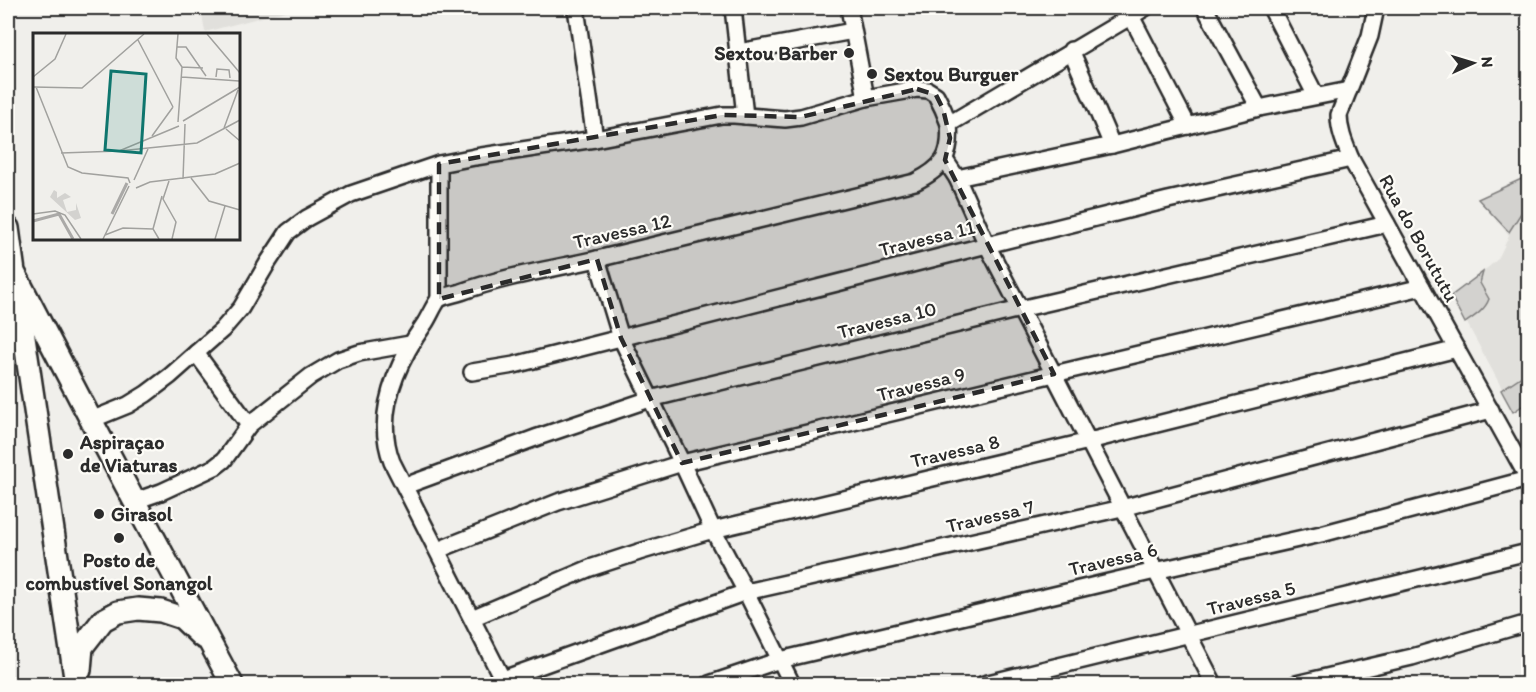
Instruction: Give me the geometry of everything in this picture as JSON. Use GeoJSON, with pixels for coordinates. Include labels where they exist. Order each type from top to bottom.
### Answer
{"type":"FeatureCollection","features":[{"type":"Feature","properties":{"kind":"main road"},"geometry":{"type":"LineString","coordinates":[[8,228],[77,684]]}},
{"type":"Feature","properties":{"kind":"main road"},"geometry":{"type":"LineString","coordinates":[[14,272],[232,684]]}},
{"type":"Feature","properties":{"kind":"main road"},"geometry":{"type":"LineString","coordinates":[[77,684],[82,647],[103,620],[118,612],[138,609],[161,611],[182,618],[213,648]]}},
{"type":"Feature","properties":{"kind":"street"},"geometry":{"type":"LineString","coordinates":[[576,8],[595,139]]}},
{"type":"Feature","properties":{"kind":"street"},"geometry":{"type":"LineString","coordinates":[[733,8],[745,116]]}},
{"type":"Feature","properties":{"kind":"street"},"geometry":{"type":"LineString","coordinates":[[849,8],[866,98]]}},
{"type":"Feature","properties":{"kind":"street"},"geometry":{"type":"LineString","coordinates":[[949,124],[1145,8]]}},
{"type":"Feature","properties":{"kind":"street"},"geometry":{"type":"LineString","coordinates":[[1205,8],[1259,108]]}},
{"type":"Feature","properties":{"kind":"street"},"geometry":{"type":"LineString","coordinates":[[1271,8],[1316,96]]}},
{"type":"Feature","properties":{"kind":"street","name":"Rua do Borututu"},"geometry":{"type":"LineString","coordinates":[[1376,8],[1370,36],[1339,115],[1339,124],[1351,159],[1528,478]]}},
{"type":"Feature","properties":{"kind":"street"},"geometry":{"type":"LineString","coordinates":[[1131,16],[1188,126]]}},
{"type":"Feature","properties":{"kind":"street"},"geometry":{"type":"LineString","coordinates":[[739,52],[854,31]]}},
{"type":"Feature","properties":{"kind":"street"},"geometry":{"type":"LineString","coordinates":[[1071,50],[1112,145]]}},
{"type":"Feature","properties":{"kind":"street"},"geometry":{"type":"LineString","coordinates":[[91,420],[128,405],[170,376],[222,330],[241,308],[288,232],[307,218],[351,194],[439,164],[475,157],[595,139],[722,115],[785,119],[801,117],[866,98],[918,89],[928,90],[936,95],[949,124],[950,138],[945,160],[957,178],[1020,309],[1215,684]]}},
{"type":"Feature","properties":{"kind":"street"},"geometry":{"type":"LineString","coordinates":[[957,178],[1112,145],[1259,108],[1349,90]]}},
{"type":"Feature","properties":{"kind":"street","name":"Travessa 11"},"geometry":{"type":"LineString","coordinates":[[472,372],[514,365],[1168,200],[1351,159]]}},
{"type":"Feature","properties":{"kind":"street","name":"Travessa 12"},"geometry":{"type":"LineString","coordinates":[[439,299],[532,273],[915,182],[927,176],[945,160]]}},
{"type":"Feature","properties":{"kind":"street"},"geometry":{"type":"LineString","coordinates":[[439,164],[439,299],[410,344],[389,391],[385,427],[387,448],[504,682]]}},
{"type":"Feature","properties":{"kind":"street","name":"Travessa 10"},"geometry":{"type":"LineString","coordinates":[[405,486],[650,399],[1020,309],[1387,224]]}},
{"type":"Feature","properties":{"kind":"street"},"geometry":{"type":"LineString","coordinates":[[597,259],[621,338],[713,530],[792,684]]}},
{"type":"Feature","properties":{"kind":"street","name":"Travessa 9"},"geometry":{"type":"LineString","coordinates":[[438,550],[558,502],[682,463],[1422,287]]}},
{"type":"Feature","properties":{"kind":"street"},"geometry":{"type":"LineString","coordinates":[[135,501],[161,492],[215,467],[224,460],[249,425],[311,376],[338,360],[358,353],[410,344]]}},
{"type":"Feature","properties":{"kind":"street","name":"Travessa 8"},"geometry":{"type":"LineString","coordinates":[[472,618],[590,568],[713,530],[1089,441],[1457,349]]}},
{"type":"Feature","properties":{"kind":"street"},"geometry":{"type":"LineString","coordinates":[[196,353],[249,425]]}},
{"type":"Feature","properties":{"kind":"street","name":"Travessa 7"},"geometry":{"type":"LineString","coordinates":[[504,682],[746,592],[1122,508],[1491,410]]}},
{"type":"Feature","properties":{"kind":"street","name":"Travessa 6"},"geometry":{"type":"LineString","coordinates":[[709,684],[780,660],[1321,534],[1528,478]]}},
{"type":"Feature","properties":{"kind":"street","name":"Travessa 5"},"geometry":{"type":"LineString","coordinates":[[984,684],[1528,552]]}},
{"type":"Feature","properties":{"kind":"street"},"geometry":{"type":"LineString","coordinates":[[1296,684],[1412,657],[1528,623]]}},
{"type":"Feature","properties":{"kind":"highlighted area"},"geometry":{"type":"Polygon","coordinates":[[[917,89],[936,95],[943,109],[950,138],[945,160],[1054,374],[682,463],[621,338],[597,259],[439,299],[439,164],[722,115],[801,117],[917,89]]]}},
{"type":"Feature","properties":{"kind":"shaded area"},"geometry":{"type":"Polygon","coordinates":[[[201,8],[297,8],[205,32],[201,8]]]}},
{"type":"Feature","properties":{"kind":"shaded area"},"geometry":{"type":"Polygon","coordinates":[[[1528,176],[1528,208],[1521,213],[1509,232],[1478,199],[1528,176]]]}},
{"type":"Feature","properties":{"kind":"shaded area"},"geometry":{"type":"Polygon","coordinates":[[[1528,178],[1528,401],[1514,411],[1453,297],[1498,259],[1509,236],[1482,200],[1528,178]]]}},
{"type":"Feature","properties":{"kind":"shaded area"},"geometry":{"type":"Polygon","coordinates":[[[1483,272],[1480,283],[1489,299],[1482,310],[1465,323],[1451,296],[1483,272]]]}},
{"type":"Feature","properties":{"kind":"shaded area"},"geometry":{"type":"Polygon","coordinates":[[[1528,372],[1528,402],[1513,412],[1501,390],[1528,372]]]}},
{"type":"Feature","properties":{"kind":"place","name":"Sextou Barber"},"geometry":{"type":"Point","coordinates":[849,53]}},
{"type":"Feature","properties":{"kind":"place","name":"Sextou Burguer"},"geometry":{"type":"Point","coordinates":[872,74]}},
{"type":"Feature","properties":{"kind":"place","name":"Aspiraçao de Viaturas"},"geometry":{"type":"Point","coordinates":[68,454]}},
{"type":"Feature","properties":{"kind":"place","name":"Girasol"},"geometry":{"type":"Point","coordinates":[99,514]}},
{"type":"Feature","properties":{"kind":"place","name":"Posto de combustível Sonangol"},"geometry":{"type":"Point","coordinates":[119,538]}}]}
